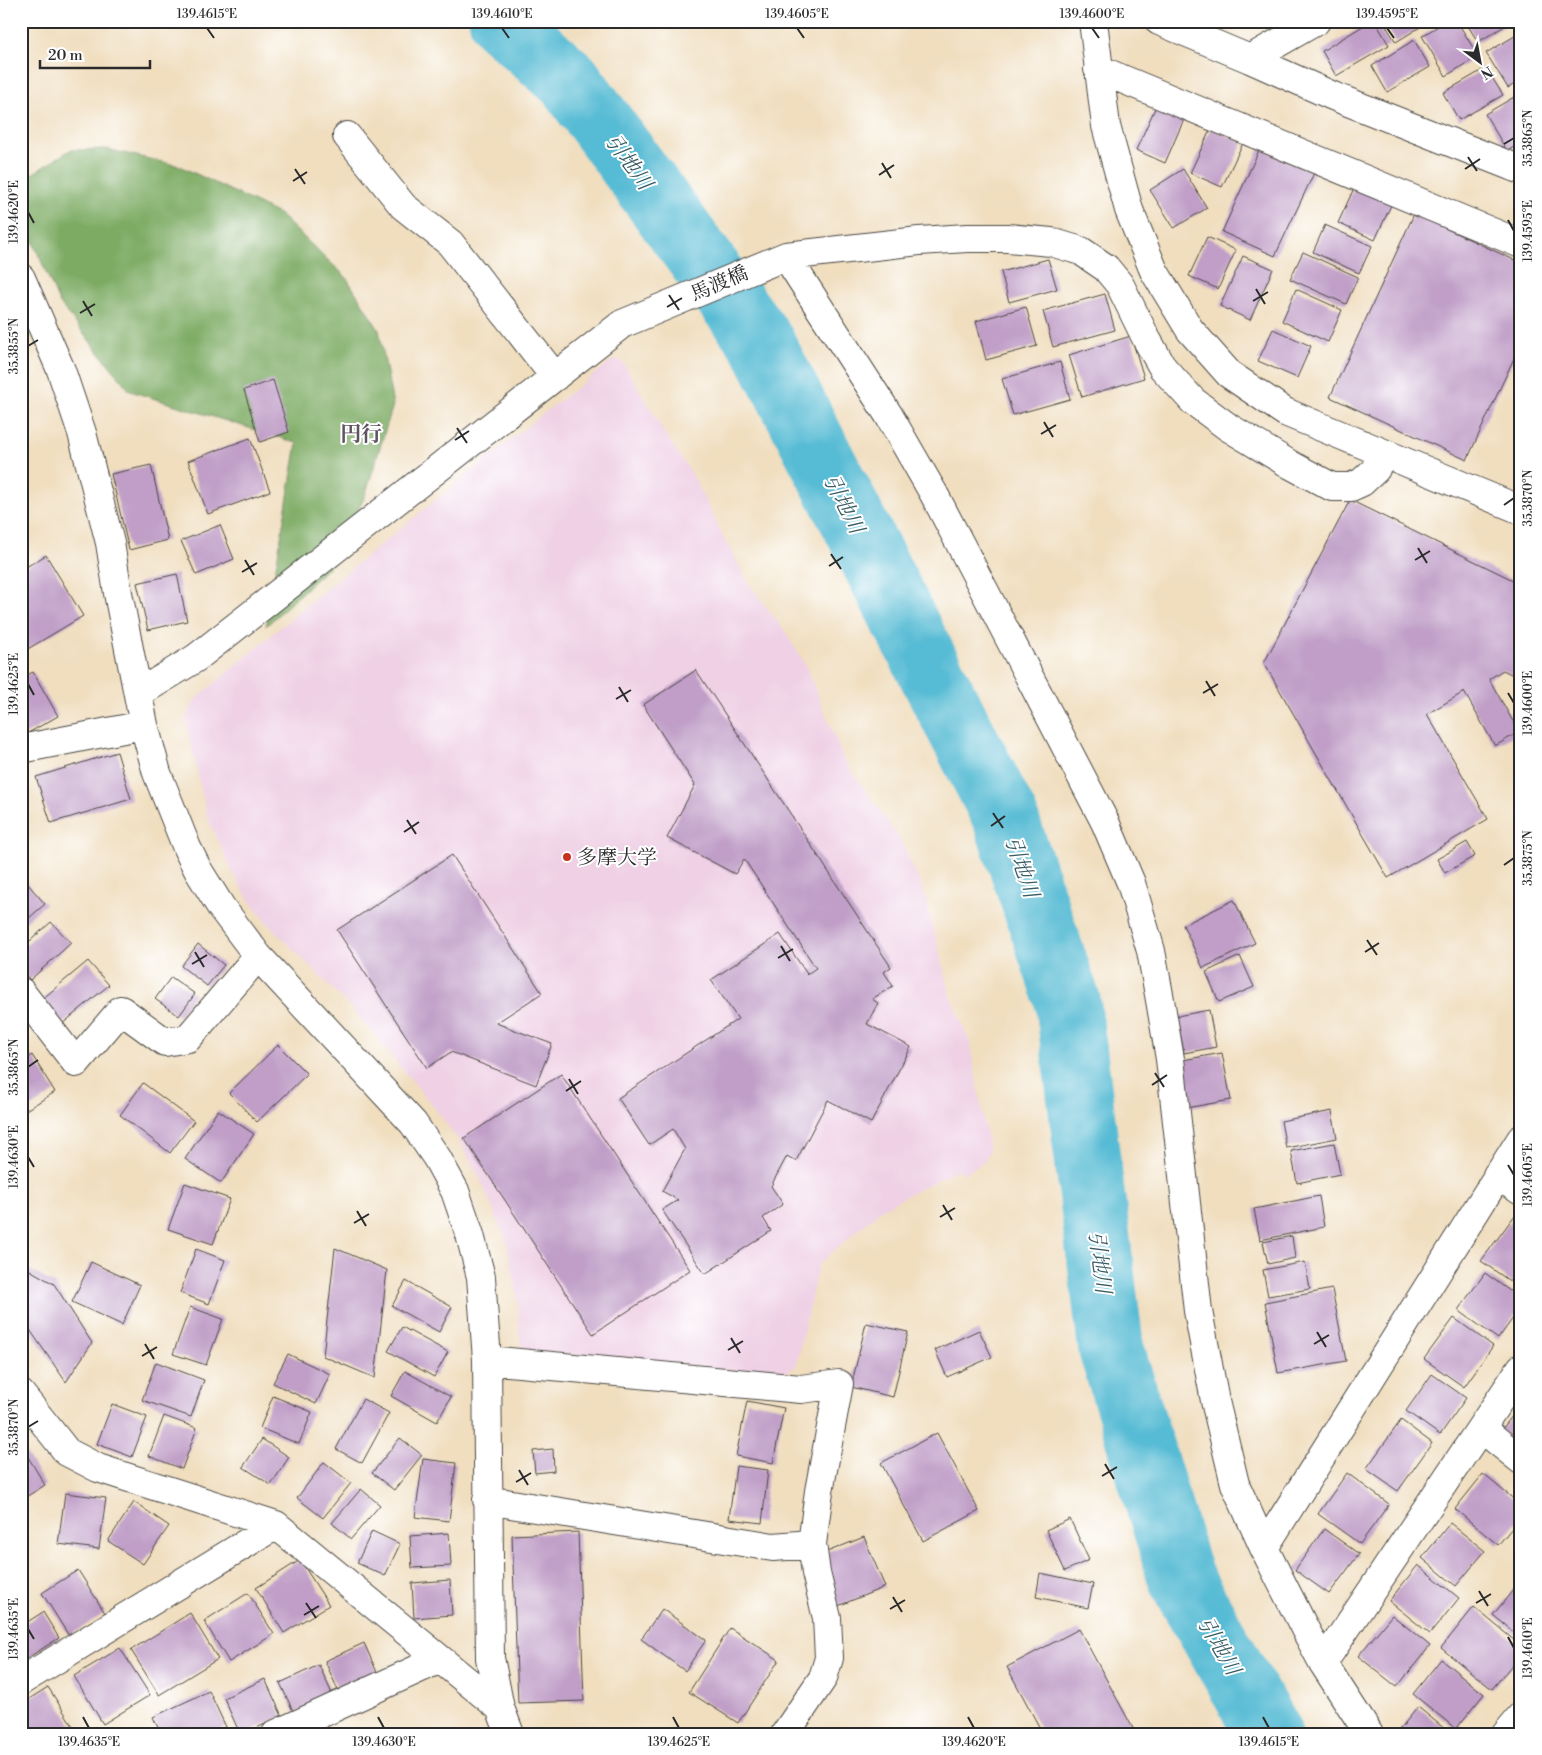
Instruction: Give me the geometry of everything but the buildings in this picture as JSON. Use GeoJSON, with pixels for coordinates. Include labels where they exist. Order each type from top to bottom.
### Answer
{"type":"FeatureCollection","features":[{"type":"Feature","properties":{"kind":"street"},"geometry":{"type":"LineString","coordinates":[[1093,21],[1106,126],[1129,210],[1154,271],[1190,330],[1229,374],[1285,412],[1521,510]]}},
{"type":"Feature","properties":{"kind":"street"},"geometry":{"type":"LineString","coordinates":[[1158,21],[1333,96],[1521,170]]}},
{"type":"Feature","properties":{"kind":"street"},"geometry":{"type":"LineString","coordinates":[[1250,59],[1316,21]]}},
{"type":"Feature","properties":{"kind":"street"},"geometry":{"type":"LineString","coordinates":[[1098,69],[1521,244]]}},
{"type":"Feature","properties":{"kind":"street"},"geometry":{"type":"LineString","coordinates":[[347,136],[403,206],[450,243],[554,377]]}},
{"type":"Feature","properties":{"kind":"street","name":"馬渡橋"},"geometry":{"type":"LineString","coordinates":[[139,693],[196,658],[622,324],[779,258],[967,238],[1008,238],[1051,242],[1081,251],[1106,268],[1120,285],[1163,368],[1193,401],[1228,427],[1276,457],[1332,486],[1351,487],[1362,482],[1376,469],[1380,452]]}},
{"type":"Feature","properties":{"kind":"street"},"geometry":{"type":"LineString","coordinates":[[779,258],[888,414],[934,494],[1105,822],[1131,883],[1151,951],[1167,1039],[1198,1311],[1215,1401],[1235,1484],[1264,1548],[1323,1662],[1370,1734]]}},
{"type":"Feature","properties":{"kind":"street"},"geometry":{"type":"LineString","coordinates":[[21,278],[61,370],[82,433],[110,544],[144,725],[157,773],[194,863],[221,907],[258,956],[413,1123],[437,1158],[455,1191],[470,1234],[481,1277],[486,1360],[490,1658],[500,1708],[510,1734]]}},
{"type":"Feature","properties":{"kind":"street"},"geometry":{"type":"LineString","coordinates":[[21,749],[144,725]]}},
{"type":"Feature","properties":{"kind":"street"},"geometry":{"type":"LineString","coordinates":[[21,992],[76,1063],[122,1010],[165,1042],[188,1038],[258,956]]}},
{"type":"Feature","properties":{"kind":"street"},"geometry":{"type":"LineString","coordinates":[[1264,1548],[1521,1139]]}},
{"type":"Feature","properties":{"kind":"street"},"geometry":{"type":"LineString","coordinates":[[1497,1175],[1521,1191]]}},
{"type":"Feature","properties":{"kind":"street"},"geometry":{"type":"LineString","coordinates":[[486,1360],[801,1389],[839,1384],[819,1491],[812,1544],[816,1573],[827,1618],[829,1658],[823,1678],[785,1734]]}},
{"type":"Feature","properties":{"kind":"street"},"geometry":{"type":"LineString","coordinates":[[1323,1662],[1521,1368]]}},
{"type":"Feature","properties":{"kind":"street"},"geometry":{"type":"LineString","coordinates":[[21,1394],[67,1452],[98,1468],[276,1525],[500,1708]]}},
{"type":"Feature","properties":{"kind":"street"},"geometry":{"type":"LineString","coordinates":[[1480,1428],[1521,1460]]}},
{"type":"Feature","properties":{"kind":"street"},"geometry":{"type":"LineString","coordinates":[[487,1500],[773,1547],[812,1544]]}},
{"type":"Feature","properties":{"kind":"street"},"geometry":{"type":"LineString","coordinates":[[21,1681],[276,1525]]}},
{"type":"Feature","properties":{"kind":"street"},"geometry":{"type":"LineString","coordinates":[[276,1734],[440,1659]]}},
{"type":"Feature","properties":{"kind":"street"},"geometry":{"type":"LineString","coordinates":[[1506,1734],[1521,1716]]}},
{"type":"Feature","properties":{"kind":"shaded area","name":"多摩大学"},"geometry":{"type":"Polygon","coordinates":[[[614,359],[623,362],[664,432],[693,476],[749,584],[784,630],[805,664],[844,760],[900,839],[924,892],[951,997],[970,1044],[989,1151],[984,1162],[963,1174],[958,1169],[883,1208],[818,1265],[796,1366],[781,1375],[524,1350],[520,1342],[517,1293],[506,1241],[480,1178],[459,1141],[434,1107],[353,1010],[268,924],[249,900],[234,875],[208,819],[185,719],[196,699],[326,589],[531,423],[614,359]]]}},
{"type":"Feature","properties":{"kind":"green space"},"geometry":{"type":"Polygon","coordinates":[[[106,149],[180,166],[279,214],[346,277],[379,330],[393,405],[365,496],[333,563],[266,626],[297,443],[130,391],[60,304],[21,215],[21,182],[24,179],[70,150],[106,149]]]}},
{"type":"Feature","properties":{"kind":"waterway","name":"引地川"},"geometry":{"type":"LineString","coordinates":[[502,21],[569,80],[762,343],[1005,817],[1068,1002],[1111,1348],[1181,1579],[1269,1734]]}},
{"type":"Feature","properties":{"kind":"place","name":"多摩大学"},"geometry":{"type":"Point","coordinates":[567,857]}},
{"type":"Feature","properties":{"kind":"district","name":"円行"},"geometry":{"type":"Point","coordinates":[361,434]}}]}
